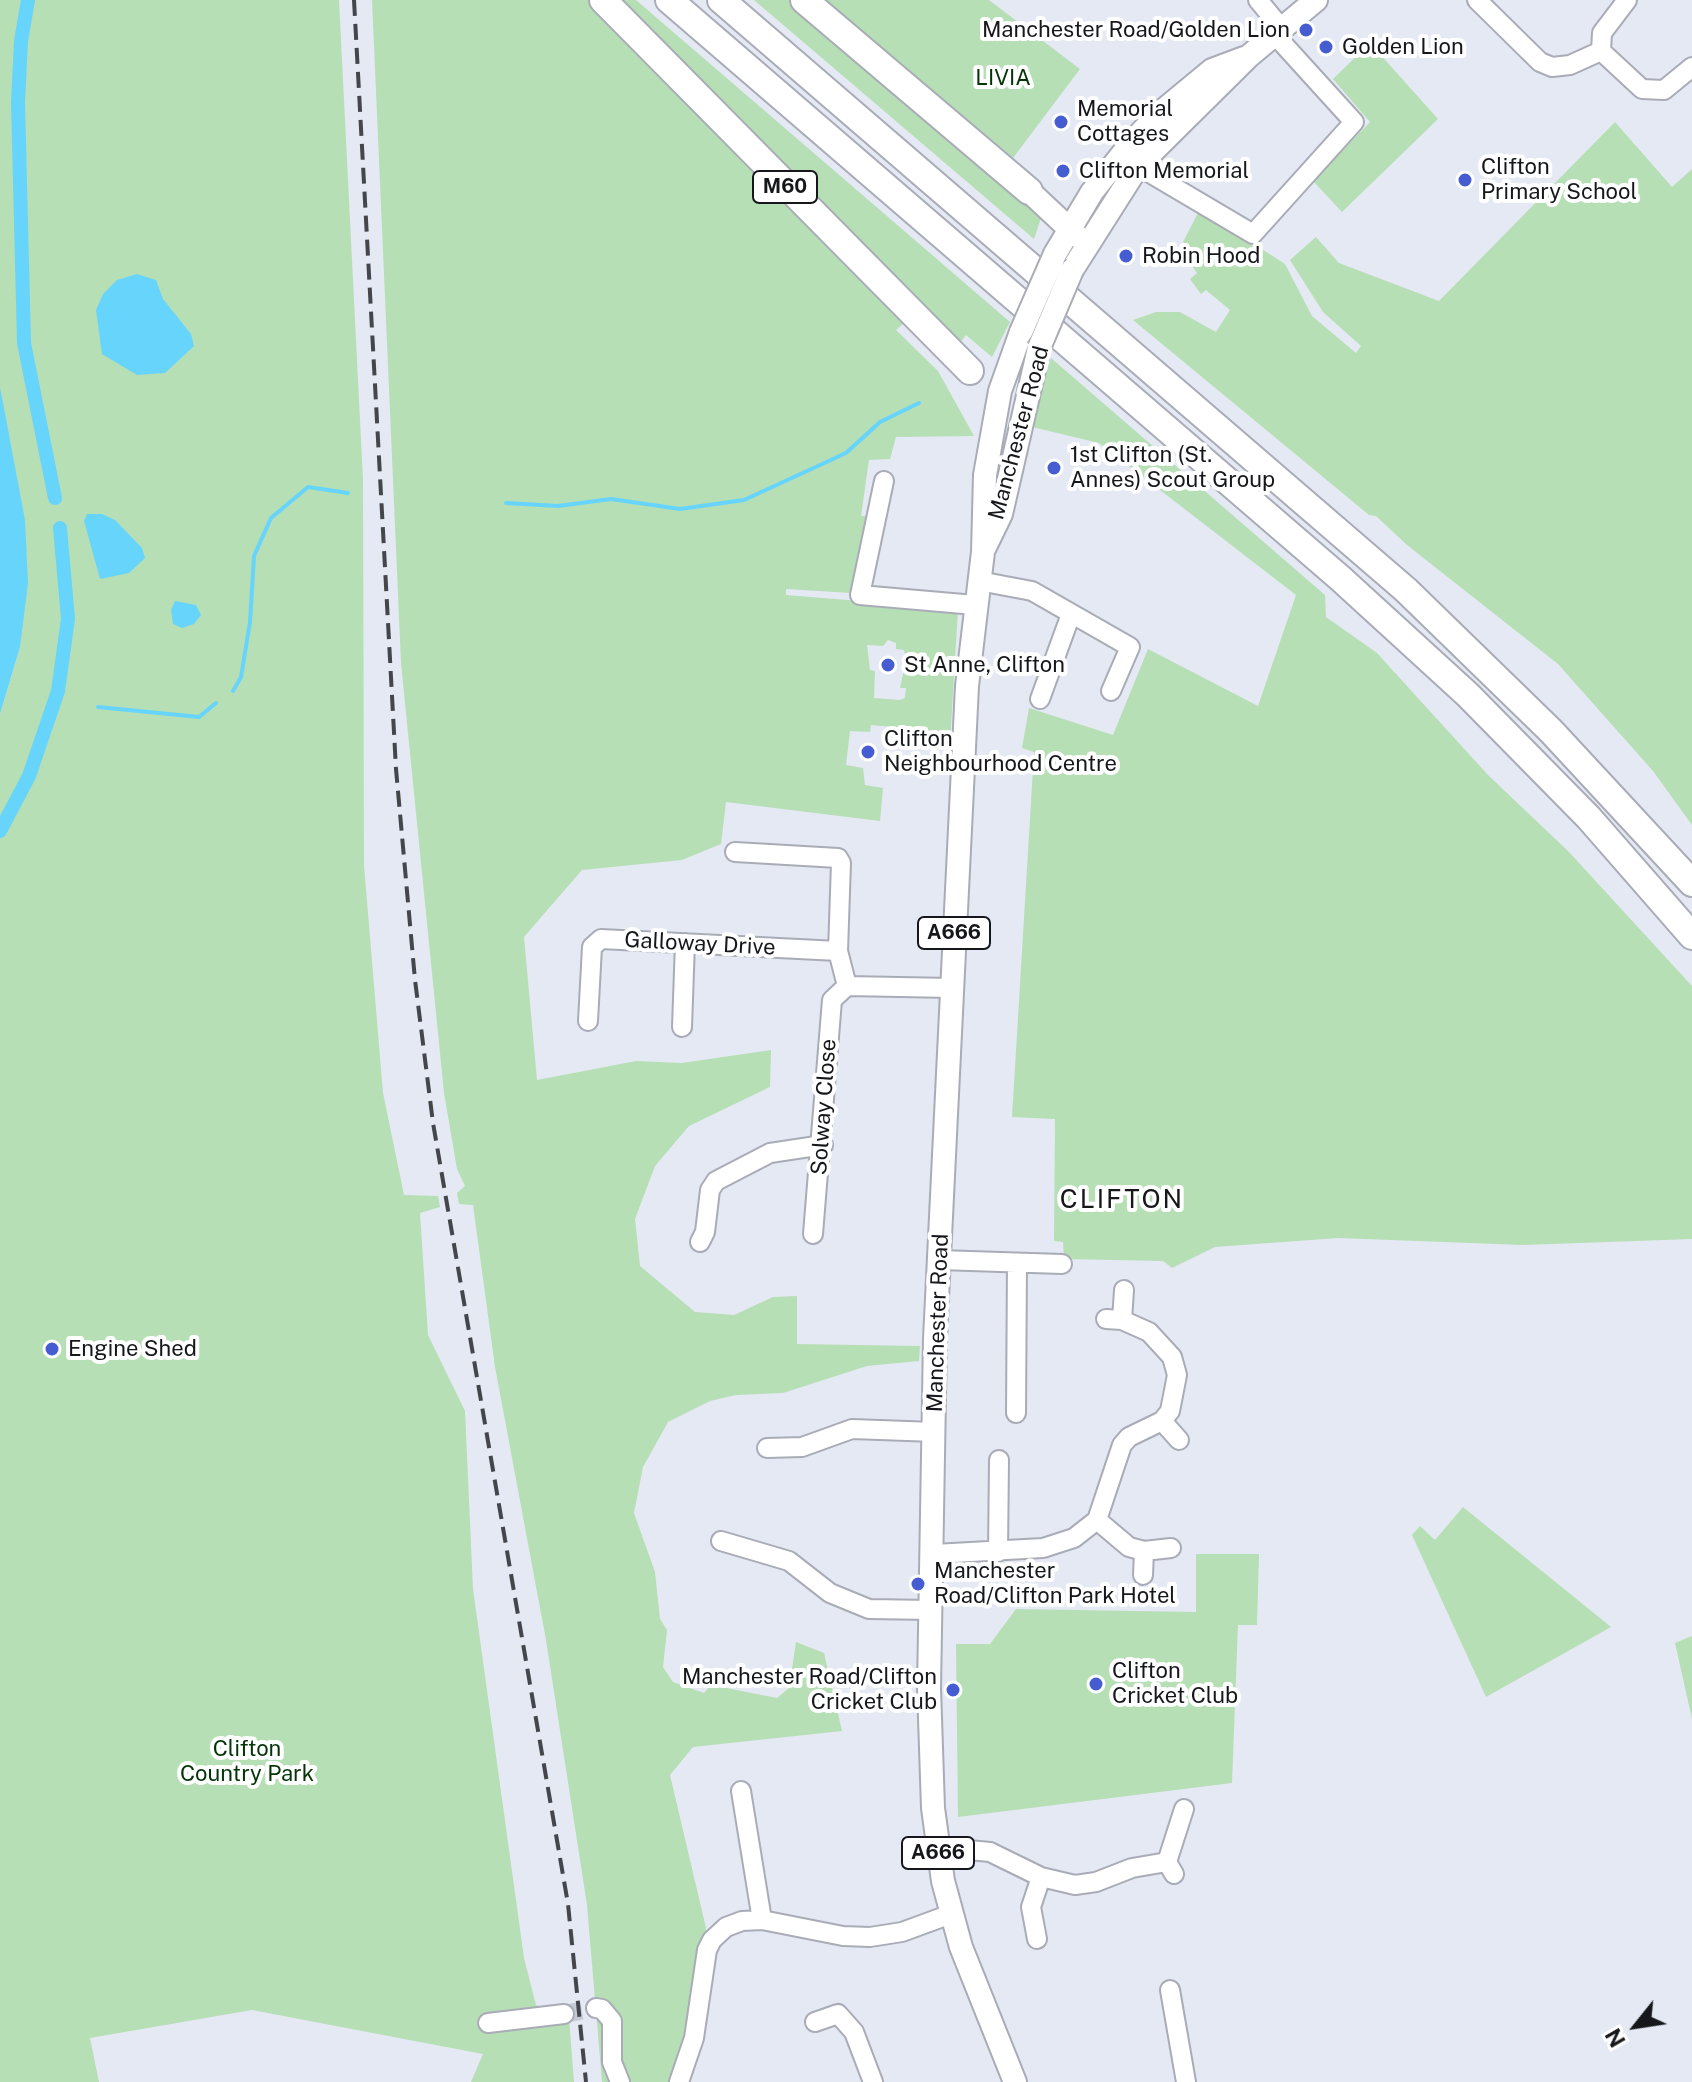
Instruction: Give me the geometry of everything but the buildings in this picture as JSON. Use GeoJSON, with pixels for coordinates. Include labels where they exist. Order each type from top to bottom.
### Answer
{"type":"FeatureCollection","features":[{"type":"Feature","properties":{"kind":"highway","name":"M60"},"geometry":{"type":"LineString","coordinates":[[603,0],[970,371]]}},
{"type":"Feature","properties":{"kind":"highway","name":"M60"},"geometry":{"type":"LineString","coordinates":[[669,0],[1340,578],[1468,695],[1589,818],[1692,936]]}},
{"type":"Feature","properties":{"kind":"highway"},"geometry":{"type":"LineString","coordinates":[[721,0],[1406,590],[1551,731],[1692,883]]}},
{"type":"Feature","properties":{"kind":"highway"},"geometry":{"type":"LineString","coordinates":[[804,0],[1029,191]]}},
{"type":"Feature","properties":{"kind":"main road","name":"A666"},"geometry":{"type":"LineString","coordinates":[[1076,262],[1138,166],[1249,56],[1316,0]]}},
{"type":"Feature","properties":{"kind":"main road","name":"A666"},"geometry":{"type":"LineString","coordinates":[[1069,227],[1113,163],[1172,102],[1212,70],[1249,56]]}},
{"type":"Feature","properties":{"kind":"main road"},"geometry":{"type":"LineString","coordinates":[[1029,191],[1060,197],[1092,192]]}},
{"type":"Feature","properties":{"kind":"main road"},"geometry":{"type":"LineString","coordinates":[[1029,191],[1076,234],[1076,262]]}},
{"type":"Feature","properties":{"kind":"main road","name":"Manchester Road"},"geometry":{"type":"LineString","coordinates":[[1015,2082],[951,1914],[937,1847],[931,1768],[931,1610],[939,1260],[963,741],[983,552],[984,488],[1000,391],[1021,332],[1069,227]]}},
{"type":"Feature","properties":{"kind":"main road","name":"Manchester Road"},"geometry":{"type":"LineString","coordinates":[[983,552],[1001,514],[1039,348],[1076,262]]}},
{"type":"Feature","properties":{"kind":"main road"},"geometry":{"type":"LineString","coordinates":[[970,371],[1000,391],[1032,372]]}},
{"type":"Feature","properties":{"kind":"street"},"geometry":{"type":"LineString","coordinates":[[1138,166],[1253,234],[1354,122],[1278,32],[1258,0]]}},
{"type":"Feature","properties":{"kind":"street"},"geometry":{"type":"LineString","coordinates":[[1477,0],[1540,62],[1552,67],[1570,65],[1601,51]]}},
{"type":"Feature","properties":{"kind":"street"},"geometry":{"type":"LineString","coordinates":[[1601,51],[1602,33],[1627,0]]}},
{"type":"Feature","properties":{"kind":"street"},"geometry":{"type":"LineString","coordinates":[[1601,51],[1642,89],[1664,90],[1692,67]]}},
{"type":"Feature","properties":{"kind":"street"},"geometry":{"type":"LineString","coordinates":[[884,481],[860,595],[975,605]]}},
{"type":"Feature","properties":{"kind":"street"},"geometry":{"type":"LineString","coordinates":[[979,581],[1032,591],[1130,647],[1111,691]]}},
{"type":"Feature","properties":{"kind":"street"},"geometry":{"type":"LineString","coordinates":[[1040,699],[1071,614]]}},
{"type":"Feature","properties":{"kind":"street"},"geometry":{"type":"LineString","coordinates":[[735,852],[838,858],[841,863],[838,951],[847,986],[952,988]]}},
{"type":"Feature","properties":{"kind":"street","name":"Galloway Drive"},"geometry":{"type":"LineString","coordinates":[[588,1021],[595,941],[838,951]]}},
{"type":"Feature","properties":{"kind":"street"},"geometry":{"type":"LineString","coordinates":[[682,1027],[685,943]]}},
{"type":"Feature","properties":{"kind":"street","name":"Solway Close"},"geometry":{"type":"LineString","coordinates":[[813,1234],[823,1145],[832,1000],[847,986]]}},
{"type":"Feature","properties":{"kind":"street"},"geometry":{"type":"LineString","coordinates":[[700,1242],[705,1232],[710,1190],[716,1181],[770,1153],[823,1145]]}},
{"type":"Feature","properties":{"kind":"street"},"geometry":{"type":"LineString","coordinates":[[939,1260],[1062,1264]]}},
{"type":"Feature","properties":{"kind":"street"},"geometry":{"type":"LineString","coordinates":[[1016,1413],[1017,1263]]}},
{"type":"Feature","properties":{"kind":"street"},"geometry":{"type":"LineString","coordinates":[[934,1554],[1025,1552],[1058,1544],[1097,1520],[1122,1445],[1129,1437],[1162,1421],[1174,1398],[1177,1375],[1172,1357],[1149,1332],[1114,1320],[1124,1290]]}},
{"type":"Feature","properties":{"kind":"street"},"geometry":{"type":"LineString","coordinates":[[1162,1421],[1179,1440]]}},
{"type":"Feature","properties":{"kind":"street"},"geometry":{"type":"LineString","coordinates":[[767,1448],[802,1447],[852,1429],[935,1432]]}},
{"type":"Feature","properties":{"kind":"street"},"geometry":{"type":"LineString","coordinates":[[998,1552],[1004,1481],[999,1460]]}},
{"type":"Feature","properties":{"kind":"street"},"geometry":{"type":"LineString","coordinates":[[1097,1520],[1118,1541],[1144,1551],[1171,1548]]}},
{"type":"Feature","properties":{"kind":"street"},"geometry":{"type":"LineString","coordinates":[[721,1541],[789,1561],[830,1593],[869,1609],[931,1610]]}},
{"type":"Feature","properties":{"kind":"street"},"geometry":{"type":"LineString","coordinates":[[1143,1575],[1144,1551]]}},
{"type":"Feature","properties":{"kind":"street"},"geometry":{"type":"LineString","coordinates":[[741,1791],[762,1920]]}},
{"type":"Feature","properties":{"kind":"street"},"geometry":{"type":"LineString","coordinates":[[937,1847],[990,1852],[1041,1877],[1085,1885],[1132,1868],[1170,1868],[1184,1809]]}},
{"type":"Feature","properties":{"kind":"street"},"geometry":{"type":"LineString","coordinates":[[1037,1939],[1031,1907],[1041,1877]]}},
{"type":"Feature","properties":{"kind":"street"},"geometry":{"type":"LineString","coordinates":[[679,2082],[694,2038],[710,1945],[731,1924],[762,1920],[843,1936],[870,1937],[902,1932],[951,1914]]}},
{"type":"Feature","properties":{"kind":"street"},"geometry":{"type":"LineString","coordinates":[[1170,1990],[1186,2082]]}},
{"type":"Feature","properties":{"kind":"street"},"geometry":{"type":"LineString","coordinates":[[596,2008],[608,2014],[612,2021],[612,2062],[620,2082]]}},
{"type":"Feature","properties":{"kind":"street"},"geometry":{"type":"LineString","coordinates":[[488,2023],[564,2014]]}},
{"type":"Feature","properties":{"kind":"street"},"geometry":{"type":"LineString","coordinates":[[815,2022],[838,2014],[854,2032],[873,2082]]}},
{"type":"Feature","properties":{"kind":"green space","name":"Clifton Country Park"},"geometry":{"type":"Polygon","coordinates":[[[0,0],[339,0],[363,480],[364,865],[383,1093],[404,1195],[438,1196],[440,1207],[420,1213],[428,1335],[465,1411],[473,1589],[524,1958],[536,2005],[543,2008],[568,2005],[574,2082],[471,2082],[483,2054],[252,2010],[90,2038],[99,2082],[0,2082],[0,714],[20,647],[0,387],[0,0]]]}},
{"type":"Feature","properties":{"kind":"green space"},"geometry":{"type":"Polygon","coordinates":[[[372,0],[589,0],[905,322],[896,330],[938,371],[974,436],[896,437],[890,459],[869,460],[861,516],[870,516],[862,566],[851,593],[786,589],[786,595],[958,609],[950,744],[893,738],[893,727],[871,725],[870,732],[850,731],[846,765],[863,768],[865,785],[883,788],[880,821],[726,802],[721,844],[682,860],[582,870],[524,937],[537,1080],[636,1061],[682,1063],[771,1050],[770,1087],[689,1126],[655,1166],[635,1219],[640,1266],[695,1312],[734,1315],[773,1297],[797,1296],[797,1344],[920,1346],[919,1361],[867,1366],[783,1393],[736,1395],[710,1401],[668,1422],[643,1467],[634,1513],[655,1572],[660,1619],[667,1630],[663,1667],[673,1682],[704,1693],[711,1685],[777,1698],[789,1688],[796,1642],[824,1653],[842,1731],[693,1747],[670,1775],[706,1928],[689,2043],[676,2082],[602,2082],[587,1905],[546,1640],[495,1367],[473,1205],[459,1204],[457,1193],[465,1186],[457,1169],[444,1093],[401,663],[372,0]],[[888,640],[883,646],[867,645],[870,670],[875,671],[874,698],[905,698],[906,688],[900,688],[906,660],[904,650],[896,649],[896,643],[888,640]]]}},
{"type":"Feature","properties":{"kind":"green space"},"geometry":{"type":"Polygon","coordinates":[[[618,0],[636,0],[1010,322],[992,357],[966,335],[959,344],[618,0]]]}},
{"type":"Feature","properties":{"kind":"green space"},"geometry":{"type":"Polygon","coordinates":[[[754,0],[791,0],[1043,212],[1034,239],[754,0]]]}},
{"type":"Feature","properties":{"kind":"green space","name":"LIVIA"},"geometry":{"type":"Polygon","coordinates":[[[826,0],[989,0],[1080,69],[1013,158],[826,0]]]}},
{"type":"Feature","properties":{"kind":"green space"},"geometry":{"type":"Polygon","coordinates":[[[1370,43],[1438,119],[1342,212],[1313,181],[1370,122],[1333,79],[1370,43]]]}},
{"type":"Feature","properties":{"kind":"green space"},"geometry":{"type":"Polygon","coordinates":[[[1615,122],[1672,187],[1692,169],[1692,825],[1653,771],[1558,664],[1407,545],[1376,516],[1369,515],[1133,320],[1156,312],[1180,312],[1216,332],[1230,310],[1206,290],[1201,294],[1190,279],[1197,273],[1182,253],[1188,245],[1183,242],[1200,209],[1285,264],[1312,316],[1356,353],[1361,346],[1323,312],[1290,260],[1316,237],[1339,263],[1439,301],[1615,122]]]}},
{"type":"Feature","properties":{"kind":"green space"},"geometry":{"type":"Polygon","coordinates":[[[1051,358],[1325,595],[1326,617],[1377,653],[1488,775],[1569,852],[1692,986],[1692,1239],[1523,1245],[1338,1238],[1215,1247],[1172,1268],[1163,1261],[1064,1259],[1063,1242],[1054,1241],[1055,1119],[1012,1117],[1034,752],[1022,748],[1029,708],[1113,735],[1148,649],[1258,706],[1296,595],[1099,443],[1028,426],[1051,358]]]}},
{"type":"Feature","properties":{"kind":"green space"},"geometry":{"type":"Polygon","coordinates":[[[1463,1507],[1611,1627],[1486,1697],[1412,1535],[1420,1526],[1435,1540],[1463,1507]]]}},
{"type":"Feature","properties":{"kind":"green space","name":"Clifton Cricket Club"},"geometry":{"type":"Polygon","coordinates":[[[1196,1554],[1259,1554],[1257,1625],[1238,1625],[1232,1783],[958,1817],[956,1644],[990,1644],[1016,1609],[1196,1612],[1196,1554]]]}},
{"type":"Feature","properties":{"kind":"green space"},"geometry":{"type":"Polygon","coordinates":[[[1692,1636],[1692,1719],[1675,1643],[1692,1636]]]}},
{"type":"Feature","properties":{"kind":"water"},"geometry":{"type":"Polygon","coordinates":[[[137,274],[156,280],[163,299],[191,334],[194,346],[165,373],[137,375],[102,354],[96,310],[103,294],[117,280],[137,274]]]}},
{"type":"Feature","properties":{"kind":"water"},"geometry":{"type":"Polygon","coordinates":[[[0,387],[25,520],[28,583],[20,647],[0,714],[0,387]]]}},
{"type":"Feature","properties":{"kind":"water"},"geometry":{"type":"Polygon","coordinates":[[[87,514],[102,514],[115,520],[142,548],[145,558],[129,573],[100,579],[84,521],[87,514]]]}},
{"type":"Feature","properties":{"kind":"water"},"geometry":{"type":"Polygon","coordinates":[[[175,601],[196,605],[201,615],[194,624],[182,628],[173,624],[171,610],[175,601]]]}},
{"type":"Feature","properties":{"kind":"waterway"},"geometry":{"type":"LineString","coordinates":[[28,0],[21,41],[18,102],[24,343],[55,498]]}},
{"type":"Feature","properties":{"kind":"waterway"},"geometry":{"type":"LineString","coordinates":[[506,503],[558,506],[611,499],[680,509],[744,500],[846,453],[880,422],[919,403]]}},
{"type":"Feature","properties":{"kind":"waterway"},"geometry":{"type":"LineString","coordinates":[[233,691],[241,677],[250,622],[254,556],[271,518],[308,487],[348,493]]}},
{"type":"Feature","properties":{"kind":"waterway"},"geometry":{"type":"LineString","coordinates":[[0,831],[29,776],[58,691],[68,619],[60,528]]}},
{"type":"Feature","properties":{"kind":"waterway"},"geometry":{"type":"LineString","coordinates":[[98,707],[199,717],[216,703]]}},
{"type":"Feature","properties":{"kind":"tunnel"},"geometry":{"type":"LineString","coordinates":[[564,2014],[596,2008]]}},
{"type":"Feature","properties":{"kind":"railway"},"geometry":{"type":"LineString","coordinates":[[354,0],[396,769],[415,980],[433,1123],[568,1904],[586,2082]]}},
{"type":"Feature","properties":{"kind":"place","name":"Manchester Road/Golden Lion"},"geometry":{"type":"Point","coordinates":[1306,30]}},
{"type":"Feature","properties":{"kind":"place","name":"Golden Lion"},"geometry":{"type":"Point","coordinates":[1326,47]}},
{"type":"Feature","properties":{"kind":"place","name":"Memorial Cottages"},"geometry":{"type":"Point","coordinates":[1061,122]}},
{"type":"Feature","properties":{"kind":"place","name":"Clifton Memorial"},"geometry":{"type":"Point","coordinates":[1063,171]}},
{"type":"Feature","properties":{"kind":"place","name":"Clifton Primary School"},"geometry":{"type":"Point","coordinates":[1465,180]}},
{"type":"Feature","properties":{"kind":"place","name":"Robin Hood"},"geometry":{"type":"Point","coordinates":[1126,256]}},
{"type":"Feature","properties":{"kind":"place","name":"1st Clifton (St. Annes) Scout Group"},"geometry":{"type":"Point","coordinates":[1054,468]}},
{"type":"Feature","properties":{"kind":"place","name":"St Anne, Clifton"},"geometry":{"type":"Point","coordinates":[888,665]}},
{"type":"Feature","properties":{"kind":"place","name":"Clifton Neighbourhood Centre"},"geometry":{"type":"Point","coordinates":[868,752]}},
{"type":"Feature","properties":{"kind":"place","name":"Engine Shed"},"geometry":{"type":"Point","coordinates":[52,1349]}},
{"type":"Feature","properties":{"kind":"place","name":"Manchester Road/Clifton Park Hotel"},"geometry":{"type":"Point","coordinates":[918,1584]}},
{"type":"Feature","properties":{"kind":"place","name":"Clifton Cricket Club"},"geometry":{"type":"Point","coordinates":[1096,1684]}},
{"type":"Feature","properties":{"kind":"place","name":"Manchester Road/Clifton Cricket Club"},"geometry":{"type":"Point","coordinates":[953,1690]}},
{"type":"Feature","properties":{"kind":"district","name":"CLIFTON"},"geometry":{"type":"Point","coordinates":[1122,1200]}}]}
